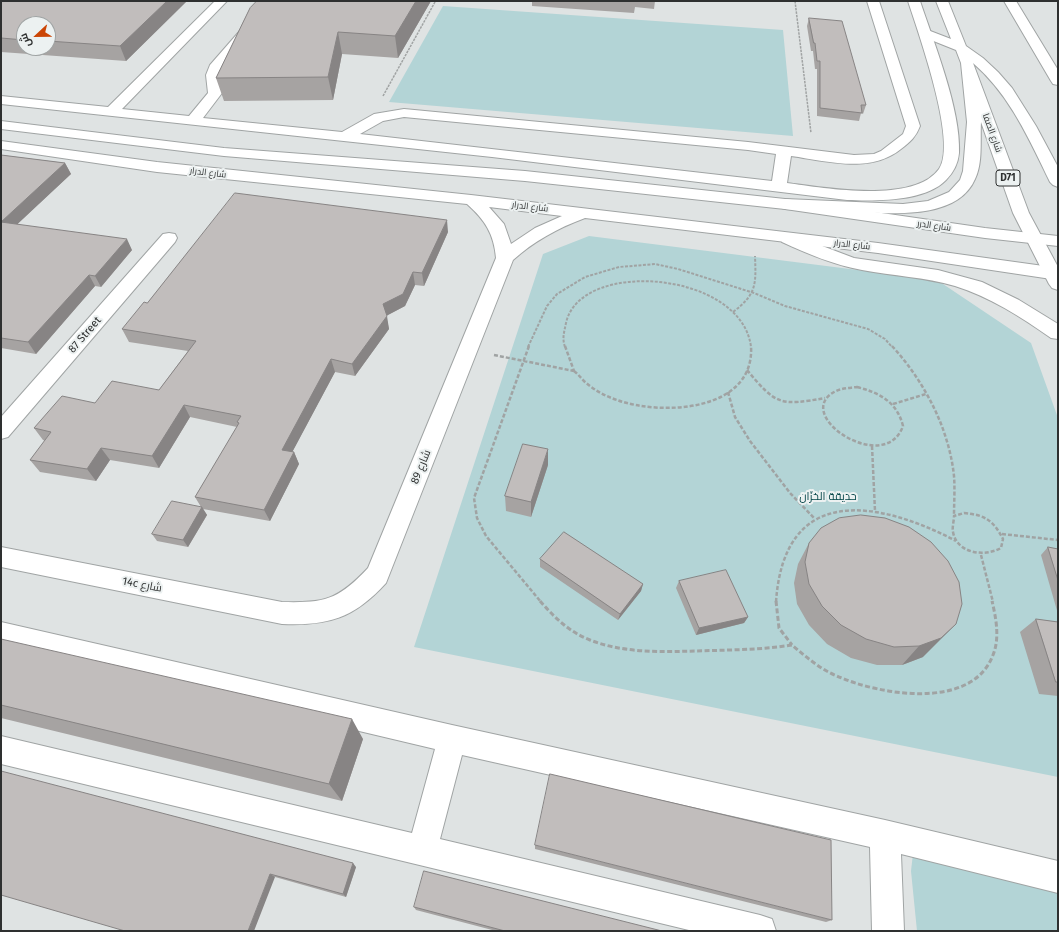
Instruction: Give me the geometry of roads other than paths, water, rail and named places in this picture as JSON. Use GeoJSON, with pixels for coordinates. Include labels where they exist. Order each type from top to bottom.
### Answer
{"type":"FeatureCollection","features":[{"type":"Feature","properties":{"kind":"street"},"geometry":{"type":"LineString","coordinates":[[110,113],[220,1]]}},
{"type":"Feature","properties":{"kind":"street"},"geometry":{"type":"LineString","coordinates":[[192,122],[215,94],[212,76],[215,68],[272,1]]}},
{"type":"Feature","properties":{"kind":"street"},"geometry":{"type":"LineString","coordinates":[[1,100],[343,138],[474,136],[748,146],[854,160],[877,158],[909,136],[912,131],[913,120],[872,1]]}},
{"type":"Feature","properties":{"kind":"street"},"geometry":{"type":"LineString","coordinates":[[914,1],[950,128],[952,161]]}},
{"type":"Feature","properties":{"kind":"street","name":"شارع الصفا"},"geometry":{"type":"LineString","coordinates":[[942,1],[967,63],[1021,213],[1056,277]]}},
{"type":"Feature","properties":{"kind":"street"},"geometry":{"type":"LineString","coordinates":[[1010,1],[1058,81]]}},
{"type":"Feature","properties":{"kind":"street"},"geometry":{"type":"LineString","coordinates":[[924,33],[960,47],[988,67],[1011,93],[1058,182]]}},
{"type":"Feature","properties":{"kind":"street"},"geometry":{"type":"LineString","coordinates":[[1,125],[224,152],[525,176],[785,204],[892,209],[921,207],[941,202],[955,195],[967,181],[971,171],[974,122],[967,63]]}},
{"type":"Feature","properties":{"kind":"street"},"geometry":{"type":"LineString","coordinates":[[1,109],[45,105]]}},
{"type":"Feature","properties":{"kind":"street"},"geometry":{"type":"LineString","coordinates":[[343,138],[379,117],[404,113],[474,136],[492,153],[525,176]]}},
{"type":"Feature","properties":{"kind":"street"},"geometry":{"type":"LineString","coordinates":[[492,153],[853,196],[885,195],[903,193],[932,183],[942,177],[974,122]]}},
{"type":"Feature","properties":{"kind":"street","name":"شارع الدرار"},"geometry":{"type":"LineString","coordinates":[[1,146],[172,169],[471,200],[878,248],[1056,277]]}},
{"type":"Feature","properties":{"kind":"street"},"geometry":{"type":"LineString","coordinates":[[1,150],[16,147]]}},
{"type":"Feature","properties":{"kind":"street"},"geometry":{"type":"LineString","coordinates":[[779,187],[784,151]]}},
{"type":"Feature","properties":{"kind":"street","name":"شارع 89"},"geometry":{"type":"LineString","coordinates":[[282,614],[309,615],[336,609],[360,594],[378,575],[505,258],[504,241],[497,225],[486,211],[471,200]]}},
{"type":"Feature","properties":{"kind":"street","name":"شارع الدرر"},"geometry":{"type":"LineString","coordinates":[[785,204],[864,216],[1034,238]]}},
{"type":"Feature","properties":{"kind":"street","name":"شارع 89"},"geometry":{"type":"LineString","coordinates":[[505,258],[522,243],[541,231],[586,213]]}},
{"type":"Feature","properties":{"kind":"street","name":"87 Street"},"geometry":{"type":"LineString","coordinates":[[1,432],[169,238]]}},
{"type":"Feature","properties":{"kind":"street"},"geometry":{"type":"LineString","coordinates":[[788,238],[849,262],[946,278],[976,287],[1021,307],[1058,333]]}},
{"type":"Feature","properties":{"kind":"street"},"geometry":{"type":"LineString","coordinates":[[1034,238],[1058,241]]}},
{"type":"Feature","properties":{"kind":"street","name":"14c شارع"},"geometry":{"type":"LineString","coordinates":[[1,557],[282,614]]}},
{"type":"Feature","properties":{"kind":"street"},"geometry":{"type":"LineString","coordinates":[[1,634],[452,739],[885,835],[1058,877]]}},
{"type":"Feature","properties":{"kind":"street"},"geometry":{"type":"LineString","coordinates":[[422,851],[452,739]]}},
{"type":"Feature","properties":{"kind":"street"},"geometry":{"type":"LineString","coordinates":[[1,750],[760,931]]}},
{"type":"Feature","properties":{"kind":"street"},"geometry":{"type":"LineString","coordinates":[[885,835],[888,931]]}},
{"type":"Feature","properties":{"kind":"park label","name":"حديقة الخزّان"},"geometry":{"type":"Point","coordinates":[828,497]}}]}
